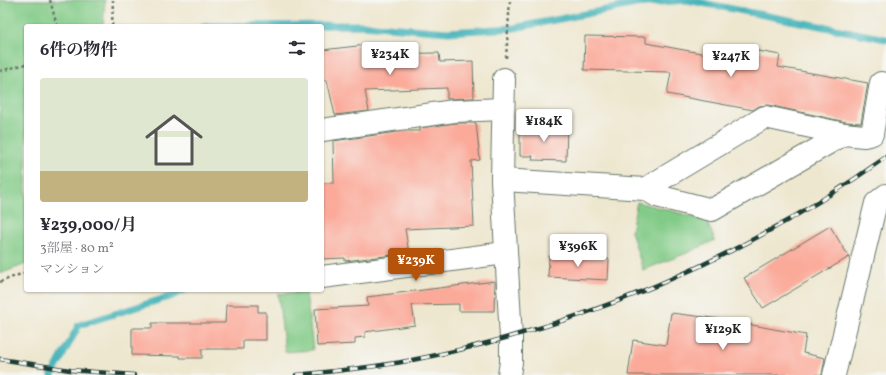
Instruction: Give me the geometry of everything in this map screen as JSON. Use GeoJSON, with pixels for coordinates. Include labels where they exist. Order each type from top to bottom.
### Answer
{"type":"FeatureCollection","features":[{"type":"Feature","properties":{"kind":"street"},"geometry":{"type":"LineString","coordinates":[[505,72],[502,109],[502,180],[511,338],[511,362],[509,375]]}},
{"type":"Feature","properties":{"kind":"street"},"geometry":{"type":"LineString","coordinates":[[645,189],[765,118],[844,134],[864,136],[872,134],[881,83],[886,84]]}},
{"type":"Feature","properties":{"kind":"street"},"geometry":{"type":"LineString","coordinates":[[324,130],[454,111],[502,109]]}},
{"type":"Feature","properties":{"kind":"street"},"geometry":{"type":"LineString","coordinates":[[502,180],[645,189],[656,196],[712,210],[844,134]]}},
{"type":"Feature","properties":{"kind":"street"},"geometry":{"type":"LineString","coordinates":[[834,375],[876,203],[886,195]]}},
{"type":"Feature","properties":{"kind":"street"},"geometry":{"type":"LineString","coordinates":[[324,278],[505,253]]}},
{"type":"Feature","properties":{"kind":"path"},"geometry":{"type":"LineString","coordinates":[[50,0],[56,24]]}},
{"type":"Feature","properties":{"kind":"path"},"geometry":{"type":"LineString","coordinates":[[112,24],[113,0]]}},
{"type":"Feature","properties":{"kind":"path"},"geometry":{"type":"LineString","coordinates":[[505,72],[510,0]]}},
{"type":"Feature","properties":{"kind":"path"},"geometry":{"type":"LineString","coordinates":[[0,71],[24,65]]}},
{"type":"Feature","properties":{"kind":"path"},"geometry":{"type":"LineString","coordinates":[[0,282],[24,273]]}},
{"type":"Feature","properties":{"kind":"green space"},"geometry":{"type":"Polygon","coordinates":[[[0,0],[105,0],[103,24],[24,24],[24,265],[0,274],[0,0]]]}},
{"type":"Feature","properties":{"kind":"green space"},"geometry":{"type":"Polygon","coordinates":[[[637,202],[706,220],[715,240],[687,253],[643,270],[631,231],[637,202]]]}},
{"type":"Feature","properties":{"kind":"green space"},"geometry":{"type":"Polygon","coordinates":[[[306,292],[313,350],[285,352],[278,294],[306,292]]]}},
{"type":"Feature","properties":{"kind":"building"},"geometry":{"type":"Polygon","coordinates":[[[585,36],[646,37],[646,43],[750,62],[753,50],[780,55],[778,67],[868,83],[861,123],[846,122],[768,105],[759,106],[753,110],[667,94],[671,72],[584,70],[585,36]]]}},
{"type":"Feature","properties":{"kind":"building"},"geometry":{"type":"Polygon","coordinates":[[[366,45],[368,54],[439,53],[440,62],[473,61],[474,98],[447,99],[447,88],[365,91],[369,111],[335,115],[327,80],[324,80],[324,50],[366,45]]]}},
{"type":"Feature","properties":{"kind":"building"},"geometry":{"type":"Polygon","coordinates":[[[455,123],[476,123],[480,160],[471,161],[474,226],[405,229],[409,253],[345,261],[345,258],[324,259],[324,183],[334,183],[333,141],[404,131],[420,131],[420,128],[455,123]]]}},
{"type":"Feature","properties":{"kind":"building"},"geometry":{"type":"Polygon","coordinates":[[[520,126],[567,126],[566,161],[532,160],[533,156],[520,156],[520,126]]]}},
{"type":"Feature","properties":{"kind":"building"},"geometry":{"type":"Polygon","coordinates":[[[830,226],[849,257],[763,308],[744,278],[830,226]]]}},
{"type":"Feature","properties":{"kind":"building"},"geometry":{"type":"Polygon","coordinates":[[[549,256],[609,259],[608,280],[548,277],[549,256]]]}},
{"type":"Feature","properties":{"kind":"building"},"geometry":{"type":"Polygon","coordinates":[[[495,281],[494,311],[459,311],[459,304],[412,305],[415,325],[365,332],[365,337],[355,338],[355,344],[317,346],[315,309],[368,306],[367,297],[495,281]]]}},
{"type":"Feature","properties":{"kind":"building"},"geometry":{"type":"Polygon","coordinates":[[[226,305],[258,305],[258,312],[266,312],[266,340],[243,340],[243,349],[202,349],[202,358],[132,355],[132,328],[152,328],[152,323],[225,323],[226,305]]]}},
{"type":"Feature","properties":{"kind":"building"},"geometry":{"type":"Polygon","coordinates":[[[671,313],[720,319],[806,335],[803,353],[825,358],[822,375],[628,375],[633,340],[666,345],[671,313]]]}},
{"type":"Feature","properties":{"kind":"waterway"},"geometry":{"type":"LineString","coordinates":[[324,25],[363,25],[448,32],[514,28],[636,4],[686,0]]}},
{"type":"Feature","properties":{"kind":"waterway"},"geometry":{"type":"LineString","coordinates":[[687,0],[886,39]]}},
{"type":"Feature","properties":{"kind":"waterway"},"geometry":{"type":"LineString","coordinates":[[52,375],[79,325],[172,296],[180,292]]}},
{"type":"Feature","properties":{"kind":"railway"},"geometry":{"type":"LineString","coordinates":[[296,375],[407,361],[471,347],[534,330],[597,309],[658,285],[717,258],[832,194],[886,157]]}},
{"type":"Feature","properties":{"kind":"railway"},"geometry":{"type":"LineString","coordinates":[[0,359],[70,370],[134,375]]}}]}
